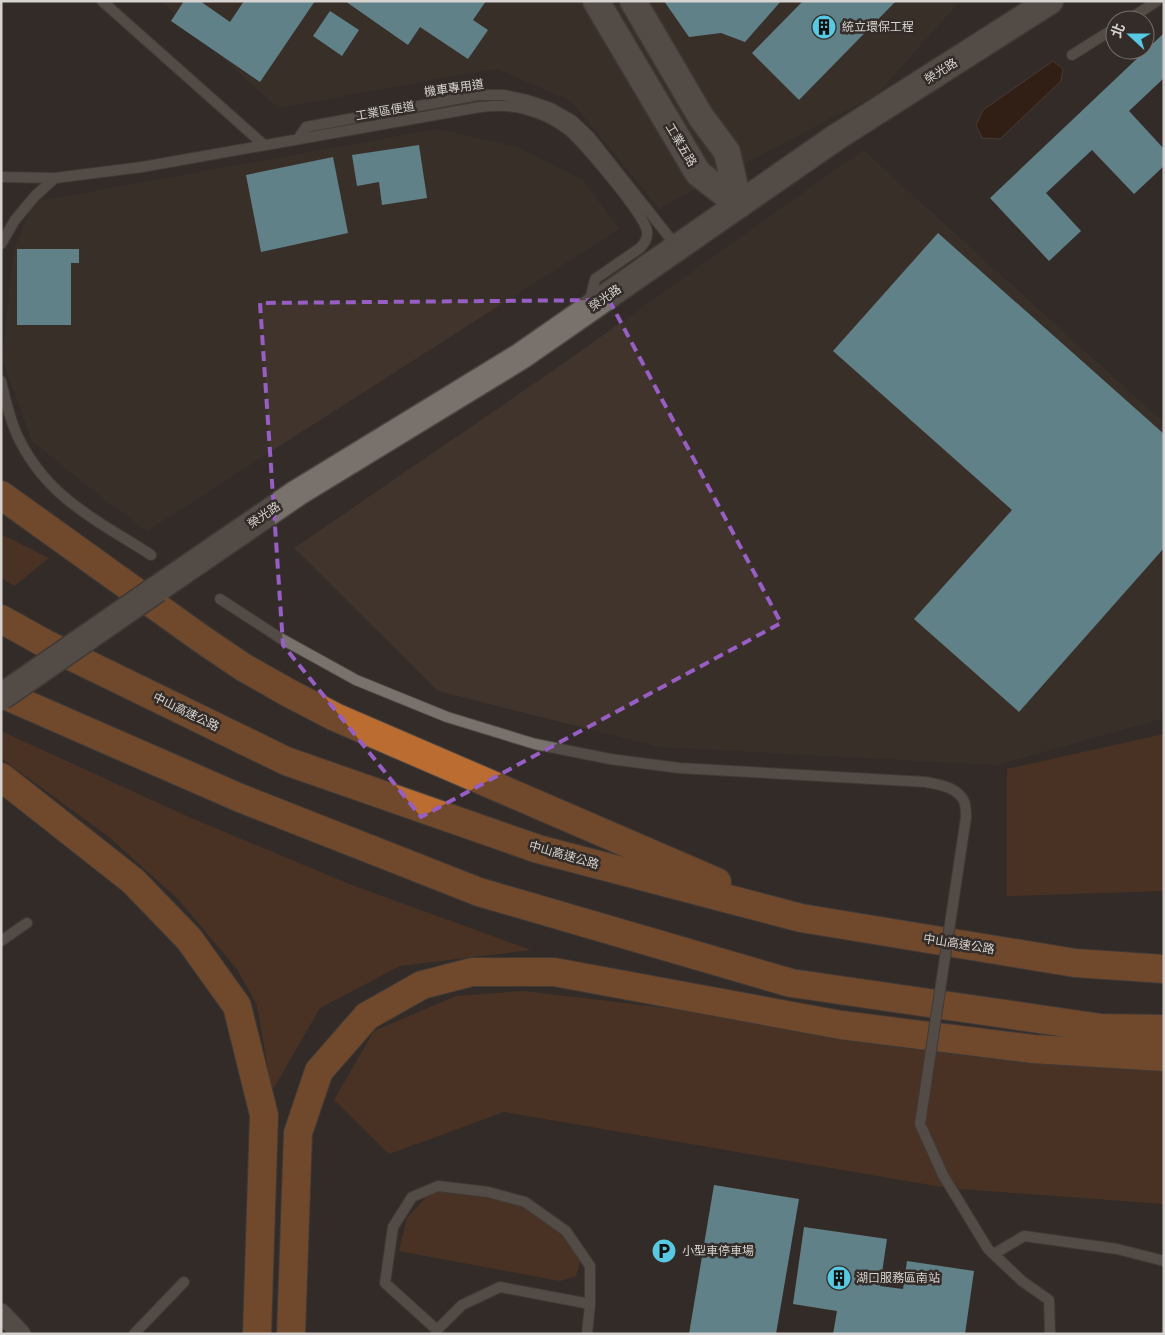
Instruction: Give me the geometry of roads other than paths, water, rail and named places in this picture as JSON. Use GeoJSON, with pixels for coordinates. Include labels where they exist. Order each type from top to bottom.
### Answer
{"type":"FeatureCollection","features":[{"type":"Feature","properties":{"kind":"highway"},"geometry":{"type":"LineString","coordinates":[[1,495],[203,640],[244,667],[295,696],[344,721],[801,918]]}},
{"type":"Feature","properties":{"kind":"highway","name":"中山高速公路"},"geometry":{"type":"LineString","coordinates":[[1,619],[46,644],[286,761],[538,849],[801,918],[1075,964],[1164,969]]}},
{"type":"Feature","properties":{"kind":"highway"},"geometry":{"type":"LineString","coordinates":[[1,692],[240,798],[479,892],[791,983],[1100,1028],[1164,1029]]}},
{"type":"Feature","properties":{"kind":"highway"},"geometry":{"type":"LineString","coordinates":[[1,778],[133,881],[189,939],[237,1006],[264,1114],[258,1334]]}},
{"type":"Feature","properties":{"kind":"highway"},"geometry":{"type":"LineString","coordinates":[[291,1334],[298,1133],[319,1071],[367,1016],[422,985],[472,972],[554,972],[841,1025],[1033,1048],[1164,1057]]}},
{"type":"Feature","properties":{"kind":"street","name":"工業五路"},"geometry":{"type":"LineString","coordinates":[[596,1],[698,173],[739,205]]}},
{"type":"Feature","properties":{"kind":"street"},"geometry":{"type":"LineString","coordinates":[[633,1],[701,117],[726,152],[739,205]]}},
{"type":"Feature","properties":{"kind":"street","name":"榮光路"},"geometry":{"type":"LineString","coordinates":[[1,697],[297,493],[521,356],[836,138],[1050,1]]}},
{"type":"Feature","properties":{"kind":"street"},"geometry":{"type":"LineString","coordinates":[[1,1313],[21,1334]]}},
{"type":"Feature","properties":{"kind":"lane"},"geometry":{"type":"LineString","coordinates":[[102,1],[264,145]]}},
{"type":"Feature","properties":{"kind":"lane"},"geometry":{"type":"LineString","coordinates":[[1144,10],[1158,1]]}},
{"type":"Feature","properties":{"kind":"lane"},"geometry":{"type":"LineString","coordinates":[[1072,55],[1105,34]]}},
{"type":"Feature","properties":{"kind":"lane","name":"機車專用道"},"geometry":{"type":"LineString","coordinates":[[298,139],[306,127],[478,95],[504,95],[527,100],[551,108],[572,120],[590,137],[677,248]]}},
{"type":"Feature","properties":{"kind":"lane","name":"工業區便道"},"geometry":{"type":"LineString","coordinates":[[1,177],[55,178],[142,167],[480,107],[503,106],[525,110],[546,117],[566,128],[582,143],[632,205],[648,233],[646,241],[640,248],[595,279],[588,310]]}},
{"type":"Feature","properties":{"kind":"lane"},"geometry":{"type":"LineString","coordinates":[[1,244],[15,220],[35,196],[55,178]]}},
{"type":"Feature","properties":{"kind":"lane"},"geometry":{"type":"LineString","coordinates":[[1,381],[17,435],[34,465],[56,490],[76,507],[152,555]]}},
{"type":"Feature","properties":{"kind":"lane"},"geometry":{"type":"LineString","coordinates":[[220,599],[280,638],[356,680],[447,717],[535,744],[610,759],[679,768],[934,784],[943,785],[956,791],[965,802],[966,818],[920,1124],[943,1175],[988,1249],[1022,1281],[1049,1300],[1050,1334]]}},
{"type":"Feature","properties":{"kind":"lane"},"geometry":{"type":"LineString","coordinates":[[1,941],[27,922]]}},
{"type":"Feature","properties":{"kind":"lane"},"geometry":{"type":"LineString","coordinates":[[587,1334],[590,1304],[590,1266],[566,1231],[525,1202],[488,1192],[438,1186],[412,1197],[393,1227],[385,1283],[437,1332],[462,1305],[500,1287],[590,1304]]}},
{"type":"Feature","properties":{"kind":"lane"},"geometry":{"type":"LineString","coordinates":[[994,1254],[1024,1236],[1117,1249],[1164,1261]]}},
{"type":"Feature","properties":{"kind":"lane"},"geometry":{"type":"LineString","coordinates":[[134,1334],[184,1282]]}},
{"type":"Feature","properties":{"kind":"place","name":"統立環保工程"},"geometry":{"type":"Point","coordinates":[824,27]}},
{"type":"Feature","properties":{"kind":"place","name":"小型車停車場"},"geometry":{"type":"Point","coordinates":[664,1251]}},
{"type":"Feature","properties":{"kind":"place","name":"湖口服務區南站"},"geometry":{"type":"Point","coordinates":[839,1278]}}]}
